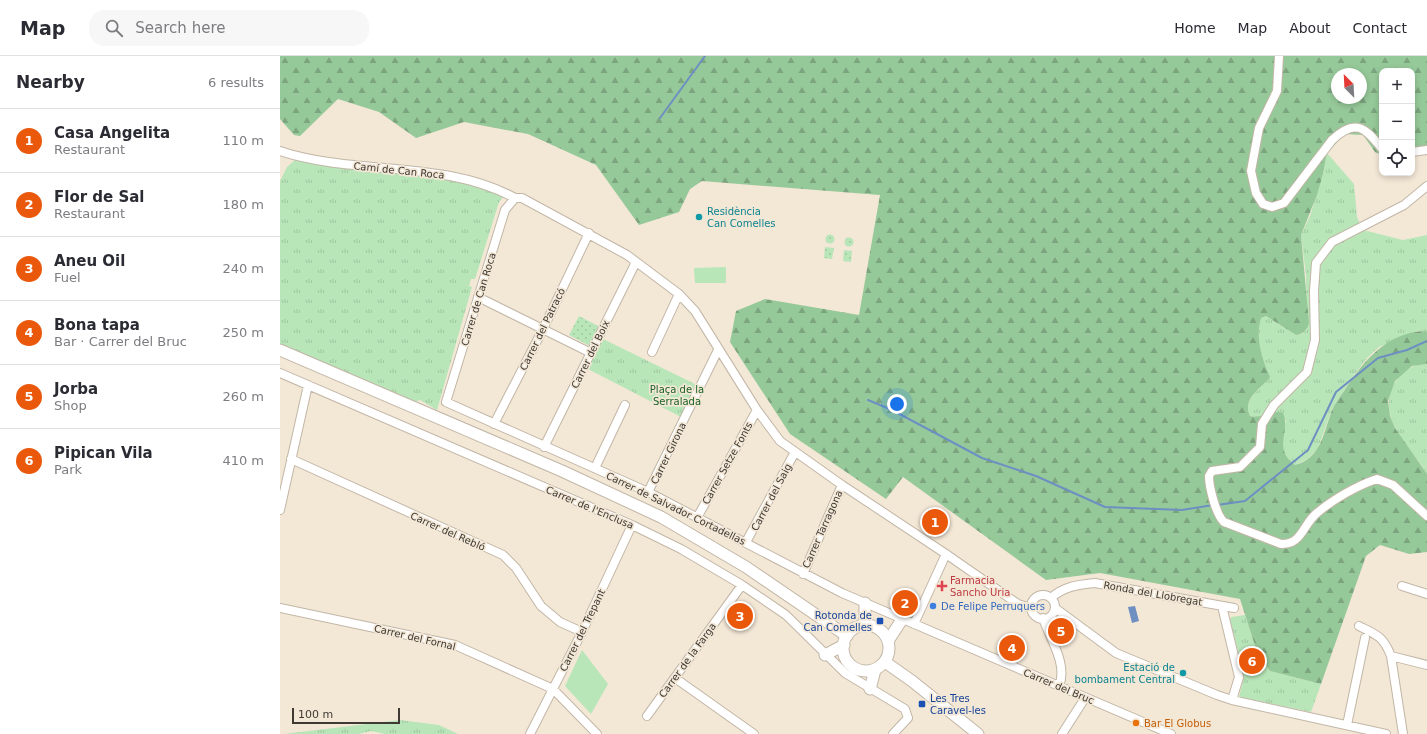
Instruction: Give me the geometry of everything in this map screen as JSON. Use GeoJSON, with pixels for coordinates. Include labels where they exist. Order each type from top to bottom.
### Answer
{"type":"FeatureCollection","features":[{"type":"Feature","properties":{"kind":"street"},"geometry":{"type":"LineString","coordinates":[[1279,56],[1277,91],[1258,128],[1250,171],[1256,193],[1263,204],[1272,208],[1284,203],[1332,140],[1340,132],[1352,127],[1366,130],[1379,145]]}},
{"type":"Feature","properties":{"kind":"street"},"geometry":{"type":"LineString","coordinates":[[1415,152],[1427,150]]}},
{"type":"Feature","properties":{"kind":"street","name":"Camí de Can Roca"},"geometry":{"type":"LineString","coordinates":[[280,152],[313,160],[458,178],[490,186],[515,198],[522,198],[588,233],[636,262],[679,294],[695,311],[718,350],[774,435],[795,452],[842,485],[1018,604],[1031,608]]}},
{"type":"Feature","properties":{"kind":"street"},"geometry":{"type":"LineString","coordinates":[[1427,186],[1404,205],[1338,238],[1328,247],[1316,263],[1314,291],[1315,340],[1306,372],[1274,405],[1262,424],[1260,447],[1240,467],[1212,471],[1208,476],[1221,520],[1281,544],[1287,544],[1302,535],[1316,513],[1358,487],[1376,479],[1387,481],[1393,485],[1427,516]]}},
{"type":"Feature","properties":{"kind":"street","name":"Carrer de Can Roca"},"geometry":{"type":"LineString","coordinates":[[446,402],[505,210],[515,198]]}},
{"type":"Feature","properties":{"kind":"street","name":"Carrer del Patracó"},"geometry":{"type":"LineString","coordinates":[[494,424],[543,329],[588,233]]}},
{"type":"Feature","properties":{"kind":"street","name":"Carrer del Boix"},"geometry":{"type":"LineString","coordinates":[[544,447],[636,262]]}},
{"type":"Feature","properties":{"kind":"street"},"geometry":{"type":"LineString","coordinates":[[652,352],[679,294]]}},
{"type":"Feature","properties":{"kind":"street"},"geometry":{"type":"LineString","coordinates":[[478,297],[591,353]]}},
{"type":"Feature","properties":{"kind":"street"},"geometry":{"type":"LineString","coordinates":[[280,350],[568,474],[661,517],[746,567],[845,640]]}},
{"type":"Feature","properties":{"kind":"street","name":"Carrer Girona"},"geometry":{"type":"LineString","coordinates":[[648,492],[718,350]]}},
{"type":"Feature","properties":{"kind":"street","name":"Carrer de l'Enclusa"},"geometry":{"type":"LineString","coordinates":[[280,373],[632,525],[681,549],[742,585],[786,615],[845,673],[905,709],[908,718],[893,734]]}},
{"type":"Feature","properties":{"kind":"street"},"geometry":{"type":"LineString","coordinates":[[280,510],[308,385]]}},
{"type":"Feature","properties":{"kind":"street","name":"Carrer de Salvador Cortadellas"},"geometry":{"type":"LineString","coordinates":[[446,402],[544,447],[648,492],[698,516],[803,574],[865,603],[903,618]]}},
{"type":"Feature","properties":{"kind":"street"},"geometry":{"type":"LineString","coordinates":[[595,468],[625,405]]}},
{"type":"Feature","properties":{"kind":"street","name":"Carrer Setze Fonts"},"geometry":{"type":"LineString","coordinates":[[698,516],[757,410]]}},
{"type":"Feature","properties":{"kind":"street","name":"Carrer del Saig"},"geometry":{"type":"LineString","coordinates":[[746,542],[795,452]]}},
{"type":"Feature","properties":{"kind":"street","name":"Carrer del Rebló"},"geometry":{"type":"LineString","coordinates":[[291,459],[503,556],[516,568],[541,606],[560,622],[582,632]]}},
{"type":"Feature","properties":{"kind":"street","name":"Carrer Tarragona"},"geometry":{"type":"LineString","coordinates":[[803,574],[842,485]]}},
{"type":"Feature","properties":{"kind":"street","name":"Carrer del Trepant"},"geometry":{"type":"LineString","coordinates":[[530,734],[582,632],[632,525]]}},
{"type":"Feature","properties":{"kind":"street"},"geometry":{"type":"LineString","coordinates":[[914,624],[946,554]]}},
{"type":"Feature","properties":{"kind":"street","name":"Ronda del Llobregat"},"geometry":{"type":"LineString","coordinates":[[1051,598],[1059,591],[1074,585],[1095,583],[1234,608]]}},
{"type":"Feature","properties":{"kind":"street","name":"Carrer de la Farga"},"geometry":{"type":"LineString","coordinates":[[647,716],[742,585]]}},
{"type":"Feature","properties":{"kind":"street"},"geometry":{"type":"LineString","coordinates":[[1402,586],[1427,594]]}},
{"type":"Feature","properties":{"kind":"street"},"geometry":{"type":"LineString","coordinates":[[1054,608],[1051,616],[1043,618],[1035,616],[1031,608],[1032,601],[1037,596],[1044,595],[1051,598],[1054,608],[1116,653],[1232,700],[1386,734]]}},
{"type":"Feature","properties":{"kind":"street"},"geometry":{"type":"LineString","coordinates":[[864,626],[865,603]]}},
{"type":"Feature","properties":{"kind":"street"},"geometry":{"type":"LineString","coordinates":[[1222,606],[1239,677],[1232,700]]}},
{"type":"Feature","properties":{"kind":"street","name":"Carrer del Fornal"},"geometry":{"type":"LineString","coordinates":[[280,608],[455,645],[553,689],[596,734]]}},
{"type":"Feature","properties":{"kind":"street"},"geometry":{"type":"LineString","coordinates":[[888,641],[903,618]]}},
{"type":"Feature","properties":{"kind":"street","name":"Carrer del Bruc"},"geometry":{"type":"LineString","coordinates":[[903,618],[1171,734]]}},
{"type":"Feature","properties":{"kind":"street"},"geometry":{"type":"LineString","coordinates":[[1043,618],[1062,667],[1062,679],[1059,686]]}},
{"type":"Feature","properties":{"kind":"street"},"geometry":{"type":"LineString","coordinates":[[825,655],[845,640],[858,627],[864,626],[876,628],[881,631],[888,641],[889,648],[885,662],[875,670],[868,671],[855,668],[846,658],[845,640]]}},
{"type":"Feature","properties":{"kind":"street"},"geometry":{"type":"LineString","coordinates":[[1359,626],[1384,640],[1391,656],[1403,734]]}},
{"type":"Feature","properties":{"kind":"street"},"geometry":{"type":"LineString","coordinates":[[1347,725],[1365,638]]}},
{"type":"Feature","properties":{"kind":"street"},"geometry":{"type":"LineString","coordinates":[[1391,656],[1426,665],[1427,656]]}},
{"type":"Feature","properties":{"kind":"street"},"geometry":{"type":"LineString","coordinates":[[885,662],[912,681],[978,734]]}},
{"type":"Feature","properties":{"kind":"street"},"geometry":{"type":"LineString","coordinates":[[870,689],[875,670]]}},
{"type":"Feature","properties":{"kind":"street"},"geometry":{"type":"LineString","coordinates":[[674,678],[754,734]]}},
{"type":"Feature","properties":{"kind":"street"},"geometry":{"type":"LineString","coordinates":[[1062,734],[1085,698]]}},
{"type":"Feature","properties":{"kind":"green space"},"geometry":{"type":"Polygon","coordinates":[[[280,56],[1427,56],[1427,145],[1415,154],[1415,68],[1379,68],[1379,154],[1375,152],[1363,135],[1345,134],[1327,153],[1317,195],[1301,235],[1309,323],[1305,331],[1296,335],[1266,316],[1261,318],[1259,325],[1260,348],[1270,377],[1250,399],[1248,410],[1250,416],[1255,417],[1275,412],[1283,413],[1285,427],[1283,446],[1288,459],[1295,465],[1304,462],[1311,457],[1316,450],[1324,435],[1332,410],[1351,380],[1368,359],[1389,342],[1400,336],[1413,332],[1427,331],[1427,364],[1412,366],[1395,381],[1388,401],[1390,416],[1395,428],[1427,474],[1427,552],[1409,554],[1380,545],[1366,556],[1321,684],[1270,671],[1257,652],[1240,599],[1100,573],[1046,580],[903,477],[886,499],[790,434],[730,342],[736,311],[765,299],[859,315],[880,195],[702,181],[690,189],[679,212],[639,225],[596,165],[528,134],[464,122],[416,138],[379,112],[338,99],[300,136],[294,135],[280,119],[280,56]]]}},
{"type":"Feature","properties":{"kind":"green space"},"geometry":{"type":"Polygon","coordinates":[[[1327,153],[1354,184],[1357,217],[1363,230],[1403,240],[1427,235],[1427,331],[1417,331],[1379,347],[1367,358],[1332,409],[1318,448],[1308,459],[1295,465],[1286,456],[1283,445],[1282,439],[1286,420],[1250,416],[1248,404],[1250,399],[1269,377],[1259,341],[1258,333],[1260,318],[1266,316],[1296,335],[1302,334],[1307,329],[1306,275],[1301,235],[1310,216],[1323,174],[1327,153]]]}},
{"type":"Feature","properties":{"kind":"green space"},"geometry":{"type":"Polygon","coordinates":[[[296,159],[456,180],[472,184],[503,197],[499,202],[475,279],[471,279],[469,286],[472,287],[437,410],[420,400],[414,402],[280,345],[280,181],[287,167],[296,159]]]}},
{"type":"Feature","properties":{"kind":"green space"},"geometry":{"type":"Polygon","coordinates":[[[830,234],[835,239],[830,244],[825,239],[830,234]]]}},
{"type":"Feature","properties":{"kind":"green space"},"geometry":{"type":"Polygon","coordinates":[[[849,237],[854,242],[849,247],[844,242],[849,237]]]}},
{"type":"Feature","properties":{"kind":"green space"},"geometry":{"type":"Polygon","coordinates":[[[825,247],[834,248],[832,259],[824,258],[825,247]]]}},
{"type":"Feature","properties":{"kind":"green space"},"geometry":{"type":"Polygon","coordinates":[[[844,250],[852,251],[851,262],[843,261],[844,250]]]}},
{"type":"Feature","properties":{"kind":"green space"},"geometry":{"type":"Polygon","coordinates":[[[726,267],[726,283],[695,283],[694,268],[726,267]]]}},
{"type":"Feature","properties":{"kind":"green space"},"geometry":{"type":"Polygon","coordinates":[[[579,316],[600,327],[590,346],[569,335],[579,316]]]}},
{"type":"Feature","properties":{"kind":"green space","name":"Plaça de la Serralada"},"geometry":{"type":"Polygon","coordinates":[[[599,337],[701,387],[685,419],[584,367],[599,337]]]}},
{"type":"Feature","properties":{"kind":"green space"},"geometry":{"type":"Polygon","coordinates":[[[1427,364],[1427,474],[1398,433],[1389,411],[1389,399],[1394,383],[1404,372],[1415,365],[1427,364]]]}},
{"type":"Feature","properties":{"kind":"green space"},"geometry":{"type":"Polygon","coordinates":[[[1245,615],[1257,652],[1270,671],[1321,684],[1311,712],[1239,697],[1243,681],[1243,670],[1230,620],[1231,617],[1245,615]]]}},
{"type":"Feature","properties":{"kind":"green space"},"geometry":{"type":"Polygon","coordinates":[[[582,650],[608,684],[591,714],[565,686],[582,650]]]}},
{"type":"Feature","properties":{"kind":"green space"},"geometry":{"type":"Polygon","coordinates":[[[400,720],[439,725],[458,734],[385,734],[371,731],[359,734],[284,734],[400,720]]]}},
{"type":"Feature","properties":{"kind":"water"},"geometry":{"type":"Polygon","coordinates":[[[1135,606],[1139,621],[1132,623],[1128,607],[1135,606]]]}},
{"type":"Feature","properties":{"kind":"waterway"},"geometry":{"type":"LineString","coordinates":[[660,118],[705,56]]}},
{"type":"Feature","properties":{"kind":"waterway"},"geometry":{"type":"LineString","coordinates":[[1217,505],[1245,501],[1308,450],[1336,392],[1378,358],[1407,350],[1427,341]]}},
{"type":"Feature","properties":{"kind":"waterway"},"geometry":{"type":"LineString","coordinates":[[868,400],[892,410],[982,458],[1036,476],[1105,507],[1182,510],[1213,505]]}},
{"type":"Feature","properties":{"kind":"place","name":"Residència Can Comelles"},"geometry":{"type":"Point","coordinates":[699,217]}},
{"type":"Feature","properties":{"kind":"place","name":"Casa Angelita"},"geometry":{"type":"Point","coordinates":[935,522]}},
{"type":"Feature","properties":{"kind":"place","name":"Farmacia Sancho Uria"},"geometry":{"type":"Point","coordinates":[942,586]}},
{"type":"Feature","properties":{"kind":"place","name":"Flor de Sal"},"geometry":{"type":"Point","coordinates":[905,603]}},
{"type":"Feature","properties":{"kind":"place","name":"De Felipe Perruquers"},"geometry":{"type":"Point","coordinates":[933,606]}},
{"type":"Feature","properties":{"kind":"place","name":"Aneu Oil"},"geometry":{"type":"Point","coordinates":[740,616]}},
{"type":"Feature","properties":{"kind":"place","name":"Rotonda de Can Comelles"},"geometry":{"type":"Point","coordinates":[880,621]}},
{"type":"Feature","properties":{"kind":"place","name":"Jorba"},"geometry":{"type":"Point","coordinates":[1061,631]}},
{"type":"Feature","properties":{"kind":"place","name":"Bona tapa"},"geometry":{"type":"Point","coordinates":[1012,648]}},
{"type":"Feature","properties":{"kind":"place","name":"Pipican Vila"},"geometry":{"type":"Point","coordinates":[1252,661]}},
{"type":"Feature","properties":{"kind":"place","name":"Estació de bombament Central"},"geometry":{"type":"Point","coordinates":[1183,673]}},
{"type":"Feature","properties":{"kind":"place","name":"Les Tres Caravel-les"},"geometry":{"type":"Point","coordinates":[922,704]}},
{"type":"Feature","properties":{"kind":"place","name":"Bar El Globus"},"geometry":{"type":"Point","coordinates":[1136,723]}}]}
